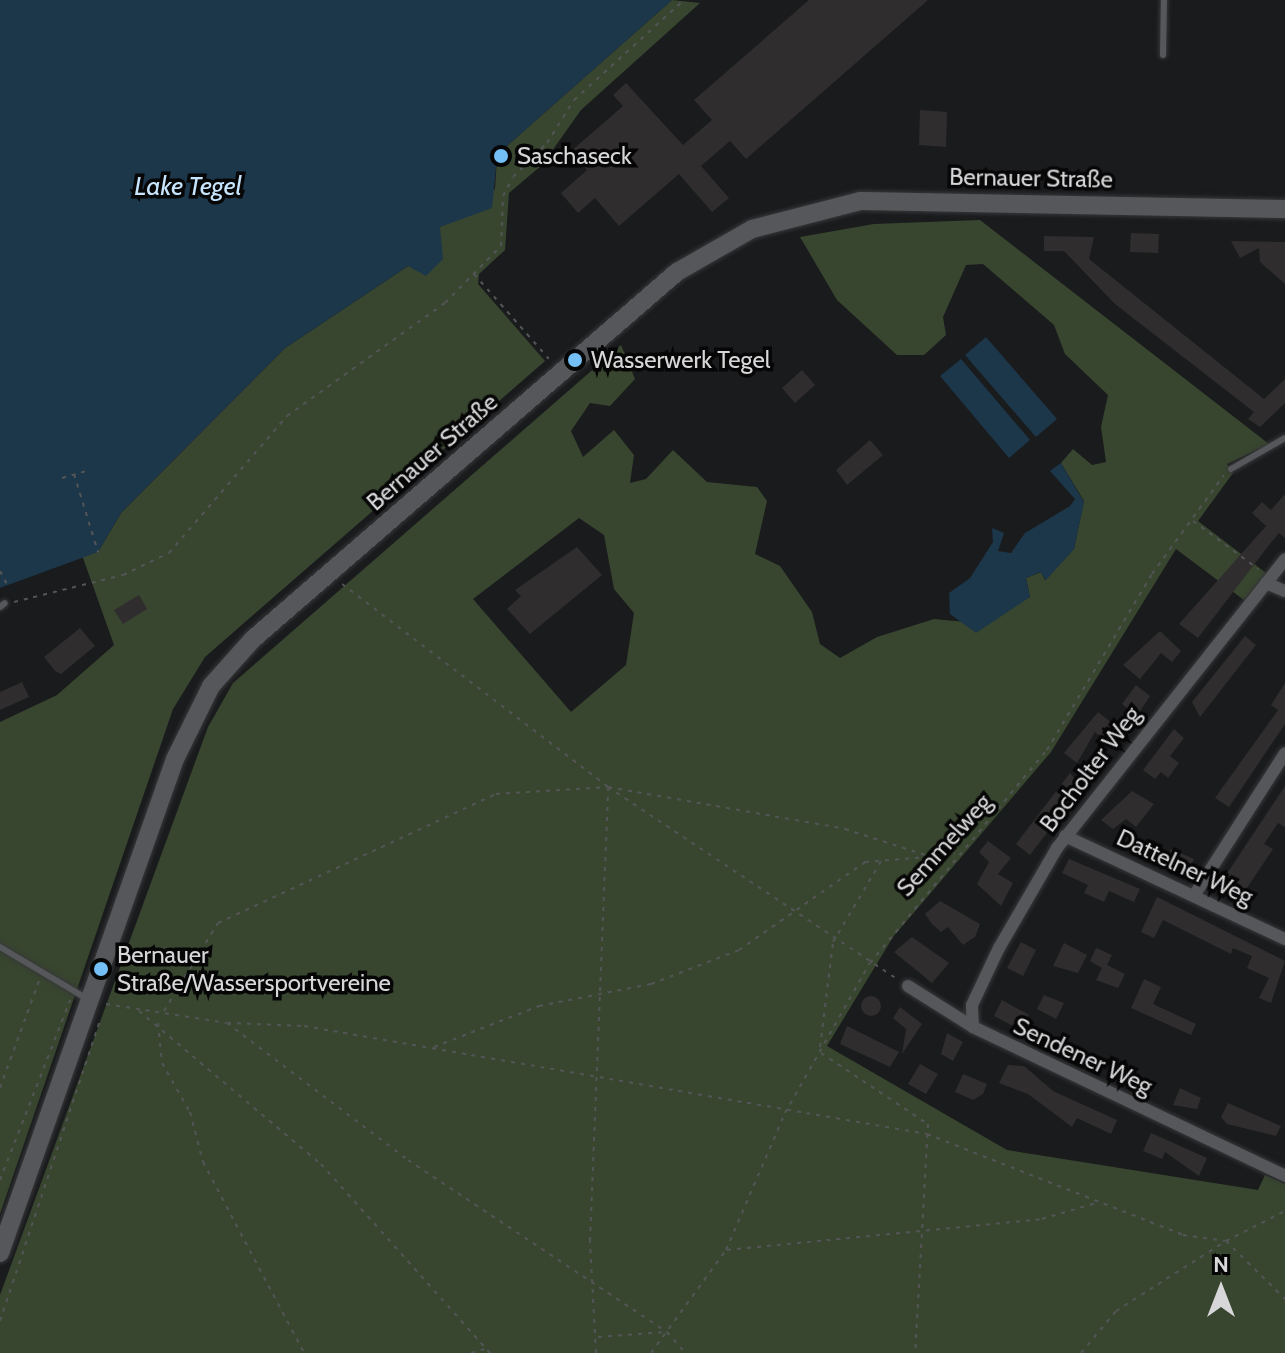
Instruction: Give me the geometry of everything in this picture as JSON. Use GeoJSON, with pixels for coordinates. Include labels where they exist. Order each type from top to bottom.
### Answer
{"type":"FeatureCollection","features":[{"type":"Feature","properties":{"kind":"main road","name":"Bernauer Straße"},"geometry":{"type":"LineString","coordinates":[[0,1253],[94,1003],[186,729],[223,670],[692,262],[780,219],[860,201],[1285,209]]}},
{"type":"Feature","properties":{"kind":"street","name":"Bocholter Weg"},"geometry":{"type":"LineString","coordinates":[[973,1027],[972,1005],[999,948],[1065,836],[1265,578],[1285,559]]}},
{"type":"Feature","properties":{"kind":"street"},"geometry":{"type":"LineString","coordinates":[[1265,578],[1285,591]]}},
{"type":"Feature","properties":{"kind":"street"},"geometry":{"type":"LineString","coordinates":[[1195,894],[1285,753]]}},
{"type":"Feature","properties":{"kind":"street","name":"Dattelner Weg"},"geometry":{"type":"LineString","coordinates":[[1065,836],[1195,894],[1285,939]]}},
{"type":"Feature","properties":{"kind":"street","name":"Sendener Weg"},"geometry":{"type":"LineString","coordinates":[[908,986],[973,1027],[1285,1176]]}},
{"type":"Feature","properties":{"kind":"lane"},"geometry":{"type":"LineString","coordinates":[[1163,55],[1164,0]]}},
{"type":"Feature","properties":{"kind":"lane"},"geometry":{"type":"LineString","coordinates":[[1231,469],[1285,438]]}},
{"type":"Feature","properties":{"kind":"lane"},"geometry":{"type":"LineString","coordinates":[[0,947],[41,976],[94,1003]]}},
{"type":"Feature","properties":{"kind":"path"},"geometry":{"type":"LineString","coordinates":[[3,605],[123,575],[169,553],[287,416],[445,303],[501,246],[503,196],[513,177],[547,143],[574,100],[684,0]]}},
{"type":"Feature","properties":{"kind":"path"},"geometry":{"type":"LineString","coordinates":[[474,273],[550,360]]}},
{"type":"Feature","properties":{"kind":"path","name":"Semmelweg"},"geometry":{"type":"LineString","coordinates":[[651,1353],[726,1250],[785,1113],[870,963],[956,853],[982,823],[990,825],[1047,750],[1192,520],[1231,469]]}},
{"type":"Feature","properties":{"kind":"path"},"geometry":{"type":"LineString","coordinates":[[62,478],[86,471]]}},
{"type":"Feature","properties":{"kind":"path"},"geometry":{"type":"LineString","coordinates":[[74,474],[98,552]]}},
{"type":"Feature","properties":{"kind":"path"},"geometry":{"type":"LineString","coordinates":[[1192,520],[1265,578]]}},
{"type":"Feature","properties":{"kind":"path"},"geometry":{"type":"LineString","coordinates":[[0,571],[7,584]]}},
{"type":"Feature","properties":{"kind":"path"},"geometry":{"type":"LineString","coordinates":[[341,583],[608,787],[833,942],[908,986]]}},
{"type":"Feature","properties":{"kind":"path"},"geometry":{"type":"LineString","coordinates":[[163,1013],[218,923],[496,794],[608,787],[845,829],[931,857]]}},
{"type":"Feature","properties":{"kind":"path"},"geometry":{"type":"LineString","coordinates":[[596,1353],[598,1337],[593,1283],[602,1075],[608,787]]}},
{"type":"Feature","properties":{"kind":"path"},"geometry":{"type":"LineString","coordinates":[[434,1047],[539,1006],[651,984],[739,950],[787,910],[865,862],[956,853]]}},
{"type":"Feature","properties":{"kind":"path"},"geometry":{"type":"LineString","coordinates":[[881,861],[833,942],[821,1054],[928,1124],[915,1353]]}},
{"type":"Feature","properties":{"kind":"path"},"geometry":{"type":"LineString","coordinates":[[0,1088],[41,976]]}},
{"type":"Feature","properties":{"kind":"path"},"geometry":{"type":"LineString","coordinates":[[94,1003],[227,1023],[304,1026],[602,1075],[785,1113],[927,1134],[1172,1232],[1226,1241],[1285,1299]]}},
{"type":"Feature","properties":{"kind":"path"},"geometry":{"type":"LineString","coordinates":[[0,1180],[94,1003]]}},
{"type":"Feature","properties":{"kind":"path"},"geometry":{"type":"LineString","coordinates":[[0,1321],[94,1003]]}},
{"type":"Feature","properties":{"kind":"path"},"geometry":{"type":"LineString","coordinates":[[138,1010],[158,1022],[321,1164],[490,1353]]}},
{"type":"Feature","properties":{"kind":"path"},"geometry":{"type":"LineString","coordinates":[[158,1022],[162,1063],[190,1112],[203,1162],[304,1353]]}},
{"type":"Feature","properties":{"kind":"path"},"geometry":{"type":"LineString","coordinates":[[227,1023],[408,1160],[667,1332],[685,1353]]}},
{"type":"Feature","properties":{"kind":"path"},"geometry":{"type":"LineString","coordinates":[[726,1250],[1042,1219],[1097,1202]]}},
{"type":"Feature","properties":{"kind":"path"},"geometry":{"type":"LineString","coordinates":[[1081,1353],[1116,1311],[1226,1241],[1285,1211]]}},
{"type":"Feature","properties":{"kind":"path"},"geometry":{"type":"LineString","coordinates":[[598,1337],[667,1332]]}},
{"type":"Feature","properties":{"kind":"path"},"geometry":{"type":"LineString","coordinates":[[471,1353],[486,1349]]}},
{"type":"Feature","properties":{"kind":"green space"},"geometry":{"type":"Polygon","coordinates":[[[672,0],[700,3],[581,110],[542,165],[509,193],[505,250],[479,274],[478,284],[545,361],[205,657],[173,709],[0,1214],[0,722],[57,695],[114,645],[82,555],[98,552],[121,513],[285,348],[408,266],[440,227],[495,189],[497,158],[508,145],[672,0]]]}},
{"type":"Feature","properties":{"kind":"green space"},"geometry":{"type":"Polygon","coordinates":[[[980,220],[1269,444],[1227,464],[1233,473],[1198,521],[1266,573],[1244,600],[1176,549],[1051,752],[893,937],[827,1046],[1007,1150],[1258,1190],[1265,1175],[1285,1184],[1285,1353],[0,1353],[0,1295],[208,727],[233,683],[621,345],[635,379],[610,406],[590,403],[571,431],[583,457],[614,430],[634,455],[630,483],[646,479],[673,450],[707,482],[757,487],[767,501],[755,554],[780,566],[812,612],[820,644],[840,658],[877,637],[934,619],[966,622],[1030,597],[1026,578],[1041,572],[1045,580],[1074,549],[1084,501],[1061,463],[1073,449],[1092,465],[1106,462],[1101,427],[1108,395],[1065,354],[1054,325],[983,264],[966,265],[943,317],[946,335],[924,355],[897,355],[837,300],[800,237],[874,224],[980,220]],[[579,518],[473,599],[571,712],[626,665],[634,613],[614,589],[604,535],[579,518]]]}},
{"type":"Feature","properties":{"kind":"water","name":"Lake Tegel"},"geometry":{"type":"Polygon","coordinates":[[[0,0],[672,0],[508,145],[497,158],[492,208],[440,227],[443,259],[426,276],[408,266],[285,348],[121,513],[98,552],[0,588],[0,0]]]}},
{"type":"Feature","properties":{"kind":"water"},"geometry":{"type":"Polygon","coordinates":[[[986,337],[1057,419],[1036,437],[965,355],[986,337]]]}},
{"type":"Feature","properties":{"kind":"water"},"geometry":{"type":"Polygon","coordinates":[[[961,359],[1030,440],[1009,458],[940,376],[961,359]]]}},
{"type":"Feature","properties":{"kind":"water"},"geometry":{"type":"Polygon","coordinates":[[[1061,463],[1084,502],[1074,549],[1046,580],[1040,572],[1026,578],[1030,597],[976,633],[950,614],[949,593],[970,578],[993,542],[992,528],[1004,533],[998,551],[1011,553],[1025,533],[1070,506],[1075,499],[1050,471],[1061,463]]]}},
{"type":"Feature","properties":{"kind":"building"},"geometry":{"type":"Polygon","coordinates":[[[809,0],[928,0],[746,159],[730,141],[701,166],[729,198],[712,212],[679,174],[619,226],[595,198],[578,213],[561,193],[587,170],[570,152],[623,106],[613,95],[626,83],[683,145],[712,120],[694,100],[809,0]]]}},
{"type":"Feature","properties":{"kind":"building"},"geometry":{"type":"Polygon","coordinates":[[[920,110],[947,112],[946,147],[919,145],[920,110]]]}},
{"type":"Feature","properties":{"kind":"building"},"geometry":{"type":"Polygon","coordinates":[[[1131,233],[1159,234],[1158,253],[1130,252],[1131,233]]]}},
{"type":"Feature","properties":{"kind":"building"},"geometry":{"type":"Polygon","coordinates":[[[1044,236],[1094,237],[1089,259],[1264,399],[1285,379],[1285,403],[1260,427],[1248,419],[1254,412],[1115,304],[1064,251],[1044,251],[1044,236]]]}},
{"type":"Feature","properties":{"kind":"building"},"geometry":{"type":"Polygon","coordinates":[[[1231,241],[1285,242],[1285,284],[1260,262],[1259,248],[1240,258],[1231,241]]]}},
{"type":"Feature","properties":{"kind":"building"},"geometry":{"type":"Polygon","coordinates":[[[802,370],[815,385],[795,403],[782,388],[802,370]]]}},
{"type":"Feature","properties":{"kind":"building"},"geometry":{"type":"Polygon","coordinates":[[[870,440],[883,455],[847,485],[836,470],[870,440]]]}},
{"type":"Feature","properties":{"kind":"building"},"geometry":{"type":"Polygon","coordinates":[[[1285,494],[1285,538],[1279,533],[1198,638],[1179,624],[1266,526],[1252,513],[1262,502],[1271,510],[1285,494]]]}},
{"type":"Feature","properties":{"kind":"building"},"geometry":{"type":"Polygon","coordinates":[[[577,547],[602,575],[530,634],[507,609],[521,596],[515,590],[577,547]]]}},
{"type":"Feature","properties":{"kind":"building"},"geometry":{"type":"Polygon","coordinates":[[[139,595],[147,609],[123,624],[114,610],[139,595]]]}},
{"type":"Feature","properties":{"kind":"building"},"geometry":{"type":"Polygon","coordinates":[[[80,628],[95,646],[61,674],[44,657],[80,628]]]}},
{"type":"Feature","properties":{"kind":"building"},"geometry":{"type":"Polygon","coordinates":[[[1160,631],[1181,651],[1172,662],[1161,653],[1140,679],[1123,665],[1160,631]]]}},
{"type":"Feature","properties":{"kind":"building"},"geometry":{"type":"Polygon","coordinates":[[[1245,636],[1256,645],[1200,717],[1192,702],[1245,636]]]}},
{"type":"Feature","properties":{"kind":"building"},"geometry":{"type":"Polygon","coordinates":[[[22,682],[29,697],[0,710],[0,692],[22,682]]]}},
{"type":"Feature","properties":{"kind":"building"},"geometry":{"type":"Polygon","coordinates":[[[1285,683],[1285,724],[1229,807],[1215,798],[1278,710],[1271,705],[1285,683]]]}},
{"type":"Feature","properties":{"kind":"building"},"geometry":{"type":"Polygon","coordinates":[[[1136,685],[1150,696],[1137,716],[1122,704],[1136,685]]]}},
{"type":"Feature","properties":{"kind":"building"},"geometry":{"type":"Polygon","coordinates":[[[1098,712],[1123,732],[1112,746],[1095,732],[1077,763],[1064,753],[1098,712]]]}},
{"type":"Feature","properties":{"kind":"building"},"geometry":{"type":"Polygon","coordinates":[[[1174,729],[1184,738],[1170,756],[1179,763],[1168,778],[1161,772],[1155,779],[1143,770],[1174,729]]]}},
{"type":"Feature","properties":{"kind":"building"},"geometry":{"type":"Polygon","coordinates":[[[1070,773],[1082,787],[1030,855],[1016,844],[1070,773]]]}},
{"type":"Feature","properties":{"kind":"building"},"geometry":{"type":"Polygon","coordinates":[[[1285,786],[1285,827],[1278,823],[1264,844],[1273,849],[1243,894],[1222,881],[1285,786]]]}},
{"type":"Feature","properties":{"kind":"building"},"geometry":{"type":"Polygon","coordinates":[[[1132,791],[1154,804],[1136,827],[1126,819],[1113,829],[1101,820],[1132,791]]]}},
{"type":"Feature","properties":{"kind":"building"},"geometry":{"type":"Polygon","coordinates":[[[988,841],[1011,858],[998,874],[1013,883],[1001,906],[977,884],[989,862],[979,852],[988,841]]]}},
{"type":"Feature","properties":{"kind":"building"},"geometry":{"type":"Polygon","coordinates":[[[1147,842],[1167,856],[1171,849],[1194,859],[1187,874],[1140,852],[1147,842]]]}},
{"type":"Feature","properties":{"kind":"building"},"geometry":{"type":"Polygon","coordinates":[[[1069,859],[1140,889],[1134,902],[1109,891],[1104,902],[1084,893],[1088,885],[1062,873],[1069,859]]]}},
{"type":"Feature","properties":{"kind":"building"},"geometry":{"type":"Polygon","coordinates":[[[1157,897],[1285,961],[1271,1003],[1259,998],[1269,978],[1247,968],[1252,956],[1233,948],[1231,954],[1163,920],[1154,938],[1141,932],[1157,897]]]}},
{"type":"Feature","properties":{"kind":"building"},"geometry":{"type":"Polygon","coordinates":[[[940,901],[980,924],[975,937],[963,945],[948,927],[941,932],[932,924],[925,914],[940,901]]]}},
{"type":"Feature","properties":{"kind":"building"},"geometry":{"type":"Polygon","coordinates":[[[912,937],[949,963],[932,983],[894,952],[912,937]]]}},
{"type":"Feature","properties":{"kind":"building"},"geometry":{"type":"Polygon","coordinates":[[[1021,942],[1036,950],[1023,976],[1007,968],[1021,942]]]}},
{"type":"Feature","properties":{"kind":"building"},"geometry":{"type":"Polygon","coordinates":[[[1064,943],[1087,955],[1078,973],[1053,966],[1064,943]]]}},
{"type":"Feature","properties":{"kind":"building"},"geometry":{"type":"Polygon","coordinates":[[[1096,948],[1112,955],[1107,965],[1125,974],[1118,988],[1096,980],[1102,968],[1090,961],[1096,948]]]}},
{"type":"Feature","properties":{"kind":"building"},"geometry":{"type":"Polygon","coordinates":[[[1144,979],[1161,987],[1153,1004],[1196,1024],[1191,1035],[1131,1008],[1144,979]]]}},
{"type":"Feature","properties":{"kind":"building"},"geometry":{"type":"Polygon","coordinates":[[[1044,995],[1064,1003],[1056,1019],[1037,1009],[1044,995]]]}},
{"type":"Feature","properties":{"kind":"building"},"geometry":{"type":"Polygon","coordinates":[[[867,996],[875,996],[881,1006],[875,1016],[867,1016],[861,1010],[861,1002],[867,996]]]}},
{"type":"Feature","properties":{"kind":"building"},"geometry":{"type":"Polygon","coordinates":[[[1002,1000],[1029,1015],[1021,1030],[994,1016],[1002,1000]]]}},
{"type":"Feature","properties":{"kind":"building"},"geometry":{"type":"Polygon","coordinates":[[[900,1007],[922,1024],[902,1054],[906,1029],[893,1018],[900,1007]]]}},
{"type":"Feature","properties":{"kind":"building"},"geometry":{"type":"Polygon","coordinates":[[[847,1026],[899,1052],[890,1067],[840,1044],[847,1026]]]}},
{"type":"Feature","properties":{"kind":"building"},"geometry":{"type":"Polygon","coordinates":[[[947,1033],[963,1042],[953,1061],[941,1054],[947,1033]]]}},
{"type":"Feature","properties":{"kind":"building"},"geometry":{"type":"Polygon","coordinates":[[[920,1064],[938,1074],[926,1094],[908,1084],[920,1064]]]}},
{"type":"Feature","properties":{"kind":"building"},"geometry":{"type":"Polygon","coordinates":[[[1008,1065],[1024,1066],[1053,1091],[1117,1120],[1111,1134],[1077,1118],[1072,1127],[1028,1094],[999,1083],[1008,1065]]]}},
{"type":"Feature","properties":{"kind":"building"},"geometry":{"type":"Polygon","coordinates":[[[963,1074],[987,1084],[983,1094],[973,1100],[955,1092],[963,1074]]]}},
{"type":"Feature","properties":{"kind":"building"},"geometry":{"type":"Polygon","coordinates":[[[1180,1088],[1201,1098],[1197,1109],[1173,1105],[1180,1088]]]}},
{"type":"Feature","properties":{"kind":"building"},"geometry":{"type":"Polygon","coordinates":[[[1228,1103],[1281,1126],[1276,1136],[1227,1124],[1221,1117],[1228,1103]]]}},
{"type":"Feature","properties":{"kind":"building"},"geometry":{"type":"Polygon","coordinates":[[[1151,1133],[1207,1158],[1199,1176],[1165,1152],[1162,1159],[1143,1151],[1151,1133]]]}},
{"type":"Feature","properties":{"kind":"place","name":"Saschaseck"},"geometry":{"type":"Point","coordinates":[501,156]}},
{"type":"Feature","properties":{"kind":"place","name":"Wasserwerk Tegel"},"geometry":{"type":"Point","coordinates":[575,360]}},
{"type":"Feature","properties":{"kind":"place","name":"Bernauer Straße/Wassersportvereine"},"geometry":{"type":"Point","coordinates":[101,969]}}]}
